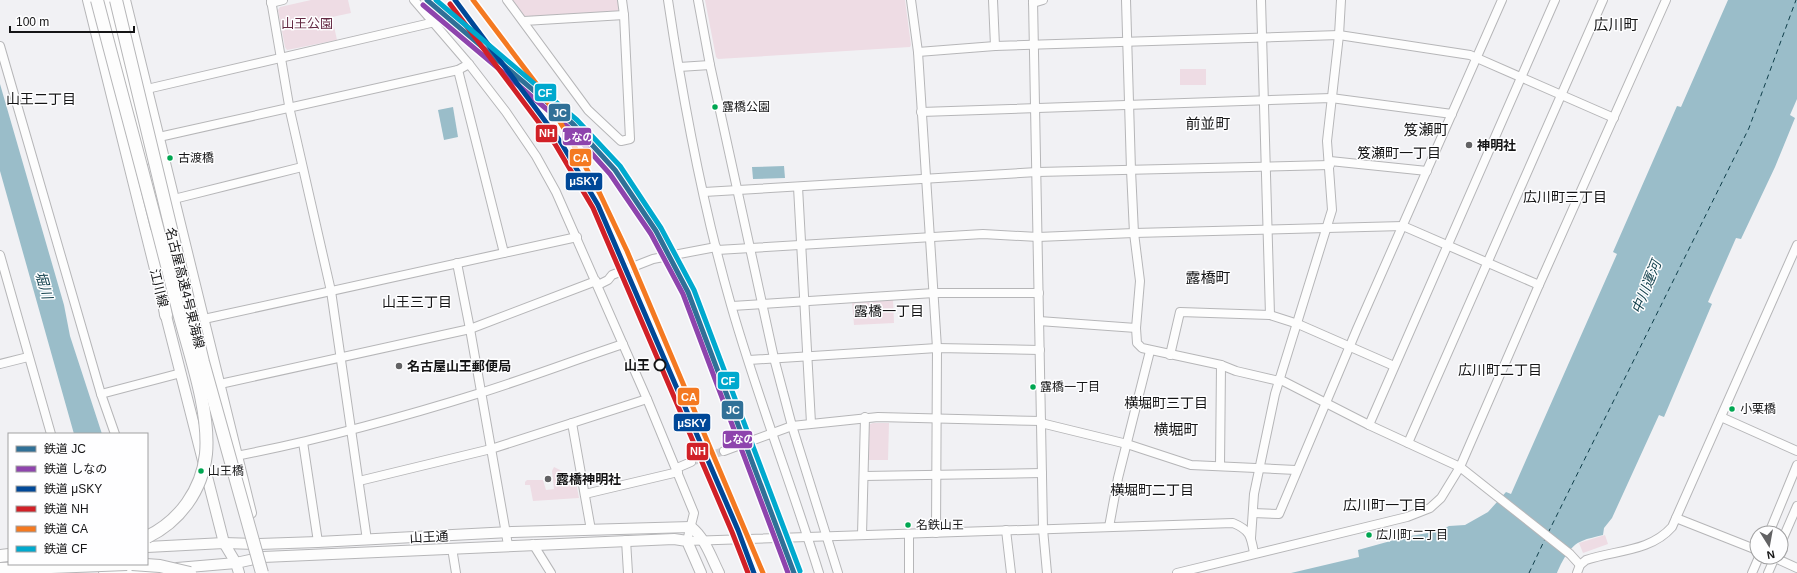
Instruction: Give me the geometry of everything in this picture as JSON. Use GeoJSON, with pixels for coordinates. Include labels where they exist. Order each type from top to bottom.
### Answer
{"type":"FeatureCollection","features":[{"type":"Feature","properties":{"kind":"highway","name":"名古屋高速4号東海線"},"geometry":{"type":"LineString","coordinates":[[97,0],[166,259],[199,390],[205,424],[206,444],[204,463],[196,489],[178,515],[161,529],[149,544]]}},
{"type":"Feature","properties":{"kind":"highway"},"geometry":{"type":"LineString","coordinates":[[107,0],[142,147],[166,316]]}},
{"type":"Feature","properties":{"kind":"highway","name":"名古屋高速4号東海線"},"geometry":{"type":"LineString","coordinates":[[116,0],[203,362],[262,573]]}},
{"type":"Feature","properties":{"kind":"highway"},"geometry":{"type":"LineString","coordinates":[[0,569],[102,565]]}},
{"type":"Feature","properties":{"kind":"highway"},"geometry":{"type":"LineString","coordinates":[[146,565],[160,566],[190,573]]}},
{"type":"Feature","properties":{"kind":"main road","name":"江川線"},"geometry":{"type":"LineString","coordinates":[[88,0],[180,373],[224,543],[236,563],[239,573]]}},
{"type":"Feature","properties":{"kind":"main road"},"geometry":{"type":"LineString","coordinates":[[125,0],[220,384],[236,456],[267,573]]}},
{"type":"Feature","properties":{"kind":"main road","name":"山王通"},"geometry":{"type":"LineString","coordinates":[[149,544],[259,544],[506,533],[691,527]]}},
{"type":"Feature","properties":{"kind":"main road"},"geometry":{"type":"LineString","coordinates":[[691,527],[698,532],[704,542],[718,573]]}},
{"type":"Feature","properties":{"kind":"main road","name":"山王通"},"geometry":{"type":"LineString","coordinates":[[108,573],[160,572],[236,563],[263,557],[626,540],[674,539],[686,541]]}},
{"type":"Feature","properties":{"kind":"main road"},"geometry":{"type":"LineString","coordinates":[[686,541],[702,573]]}},
{"type":"Feature","properties":{"kind":"street"},"geometry":{"type":"LineString","coordinates":[[283,0],[271,1],[302,167],[331,291],[351,431],[360,481],[367,540]]}},
{"type":"Feature","properties":{"kind":"street"},"geometry":{"type":"LineString","coordinates":[[414,0],[469,64],[506,112],[536,156],[556,192],[648,399],[694,513],[686,541],[704,542],[808,536],[1233,523],[1244,528],[1252,538]]}},
{"type":"Feature","properties":{"kind":"street"},"geometry":{"type":"LineString","coordinates":[[507,0],[524,21],[588,110],[621,141],[630,139],[622,0]]}},
{"type":"Feature","properties":{"kind":"street"},"geometry":{"type":"LineString","coordinates":[[668,0],[694,150],[716,249],[732,306],[772,433],[820,573]]}},
{"type":"Feature","properties":{"kind":"street"},"geometry":{"type":"LineString","coordinates":[[698,0],[710,65],[774,358],[792,426],[825,536],[838,573]]}},
{"type":"Feature","properties":{"kind":"street"},"geometry":{"type":"LineString","coordinates":[[911,0],[918,52],[937,348],[936,533]]}},
{"type":"Feature","properties":{"kind":"street"},"geometry":{"type":"LineString","coordinates":[[993,0],[995,46]]}},
{"type":"Feature","properties":{"kind":"street"},"geometry":{"type":"LineString","coordinates":[[1043,0],[1033,1],[1043,530],[1047,573]]}},
{"type":"Feature","properties":{"kind":"street"},"geometry":{"type":"LineString","coordinates":[[1126,0],[1134,233],[1140,281],[1136,328],[1137,343],[1142,348],[1150,351],[1279,380],[1369,425],[1460,467],[1570,554],[1579,569],[1586,560],[1642,547],[1665,535],[1676,518],[1797,245]]}},
{"type":"Feature","properties":{"kind":"street"},"geometry":{"type":"LineString","coordinates":[[1261,0],[1270,314]]}},
{"type":"Feature","properties":{"kind":"street"},"geometry":{"type":"LineString","coordinates":[[1254,554],[1252,538],[1254,494],[1279,380],[1298,324],[1332,210],[1328,141],[1331,98],[1339,35],[1341,0]]}},
{"type":"Feature","properties":{"kind":"street"},"geometry":{"type":"LineString","coordinates":[[1253,512],[1279,514],[1296,470],[1502,0]]}},
{"type":"Feature","properties":{"kind":"street"},"geometry":{"type":"LineString","coordinates":[[1369,425],[1446,245],[1555,0]]}},
{"type":"Feature","properties":{"kind":"street"},"geometry":{"type":"LineString","coordinates":[[1408,443],[1603,0]]}},
{"type":"Feature","properties":{"kind":"street"},"geometry":{"type":"LineString","coordinates":[[1177,573],[1407,518],[1430,508],[1441,498],[1460,467],[1666,0]]}},
{"type":"Feature","properties":{"kind":"street"},"geometry":{"type":"LineString","coordinates":[[524,21],[624,15]]}},
{"type":"Feature","properties":{"kind":"street"},"geometry":{"type":"LineString","coordinates":[[147,89],[434,22]]}},
{"type":"Feature","properties":{"kind":"street"},"geometry":{"type":"LineString","coordinates":[[918,52],[995,46],[1339,35],[1470,55],[1614,118]]}},
{"type":"Feature","properties":{"kind":"street"},"geometry":{"type":"LineString","coordinates":[[0,46],[101,394],[115,433]]}},
{"type":"Feature","properties":{"kind":"street"},"geometry":{"type":"LineString","coordinates":[[158,137],[458,70],[469,64]]}},
{"type":"Feature","properties":{"kind":"street"},"geometry":{"type":"LineString","coordinates":[[679,66],[710,65]]}},
{"type":"Feature","properties":{"kind":"street"},"geometry":{"type":"LineString","coordinates":[[458,70],[504,253]]}},
{"type":"Feature","properties":{"kind":"street"},"geometry":{"type":"LineString","coordinates":[[921,112],[1331,98],[1452,114]]}},
{"type":"Feature","properties":{"kind":"street"},"geometry":{"type":"LineString","coordinates":[[704,192],[1037,172],[1330,163],[1427,171]]}},
{"type":"Feature","properties":{"kind":"street"},"geometry":{"type":"LineString","coordinates":[[174,199],[302,167]]}},
{"type":"Feature","properties":{"kind":"street"},"geometry":{"type":"LineString","coordinates":[[798,187],[811,423]]}},
{"type":"Feature","properties":{"kind":"street"},"geometry":{"type":"LineString","coordinates":[[220,384],[470,329],[608,280],[612,275],[653,259],[716,249],[802,246],[930,236],[983,234],[1038,237],[1328,227],[1403,226],[1539,285]]}},
{"type":"Feature","properties":{"kind":"street"},"geometry":{"type":"LineString","coordinates":[[204,319],[577,237]]}},
{"type":"Feature","properties":{"kind":"street"},"geometry":{"type":"LineString","coordinates":[[0,256],[50,433]]}},
{"type":"Feature","properties":{"kind":"street"},"geometry":{"type":"LineString","coordinates":[[457,263],[508,545]]}},
{"type":"Feature","properties":{"kind":"street"},"geometry":{"type":"LineString","coordinates":[[732,306],[761,302],[805,301],[934,293],[1039,293]]}},
{"type":"Feature","properties":{"kind":"street"},"geometry":{"type":"LineString","coordinates":[[1170,355],[1180,312],[1270,314],[1298,324],[1349,348],[1394,366]]}},
{"type":"Feature","properties":{"kind":"street"},"geometry":{"type":"LineString","coordinates":[[1039,321],[1136,328]]}},
{"type":"Feature","properties":{"kind":"street"},"geometry":{"type":"LineString","coordinates":[[236,456],[351,431],[481,393],[623,344]]}},
{"type":"Feature","properties":{"kind":"street"},"geometry":{"type":"LineString","coordinates":[[749,360],[937,348],[1040,350]]}},
{"type":"Feature","properties":{"kind":"street"},"geometry":{"type":"LineString","coordinates":[[1109,527],[1118,478],[1150,351]]}},
{"type":"Feature","properties":{"kind":"street"},"geometry":{"type":"LineString","coordinates":[[0,364],[28,358]]}},
{"type":"Feature","properties":{"kind":"street"},"geometry":{"type":"LineString","coordinates":[[1220,466],[1221,366]]}},
{"type":"Feature","properties":{"kind":"street"},"geometry":{"type":"LineString","coordinates":[[101,394],[180,373]]}},
{"type":"Feature","properties":{"kind":"street"},"geometry":{"type":"LineString","coordinates":[[360,481],[491,449],[648,399]]}},
{"type":"Feature","properties":{"kind":"street"},"geometry":{"type":"LineString","coordinates":[[724,451],[792,426],[811,423],[865,417],[937,418],[1041,422],[1127,444],[1191,465],[1296,470]]}},
{"type":"Feature","properties":{"kind":"street"},"geometry":{"type":"LineString","coordinates":[[862,535],[865,417]]}},
{"type":"Feature","properties":{"kind":"street"},"geometry":{"type":"LineString","coordinates":[[1721,417],[1797,451]]}},
{"type":"Feature","properties":{"kind":"street"},"geometry":{"type":"LineString","coordinates":[[572,423],[591,530]]}},
{"type":"Feature","properties":{"kind":"street"},"geometry":{"type":"LineString","coordinates":[[303,442],[318,542]]}},
{"type":"Feature","properties":{"kind":"street"},"geometry":{"type":"LineString","coordinates":[[585,494],[677,470],[691,462]]}},
{"type":"Feature","properties":{"kind":"street"},"geometry":{"type":"LineString","coordinates":[[1772,525],[1797,465]]}},
{"type":"Feature","properties":{"kind":"street"},"geometry":{"type":"LineString","coordinates":[[864,476],[1042,473]]}},
{"type":"Feature","properties":{"kind":"street"},"geometry":{"type":"LineString","coordinates":[[1789,525],[1797,506]]}},
{"type":"Feature","properties":{"kind":"street"},"geometry":{"type":"LineString","coordinates":[[1676,518],[1749,547]]}},
{"type":"Feature","properties":{"kind":"street"},"geometry":{"type":"LineString","coordinates":[[1006,530],[1011,573]]}},
{"type":"Feature","properties":{"kind":"street"},"geometry":{"type":"LineString","coordinates":[[909,534],[909,573]]}},
{"type":"Feature","properties":{"kind":"street"},"geometry":{"type":"LineString","coordinates":[[626,540],[628,573]]}},
{"type":"Feature","properties":{"kind":"street"},"geometry":{"type":"LineString","coordinates":[[533,544],[551,573]]}},
{"type":"Feature","properties":{"kind":"street"},"geometry":{"type":"LineString","coordinates":[[452,548],[456,573]]}},
{"type":"Feature","properties":{"kind":"green space","name":"山王公園"},"geometry":{"type":"Polygon","coordinates":[[[311,0],[348,0],[351,13],[332,17],[337,40],[287,50],[285,47],[278,10],[280,7],[311,0]]]}},
{"type":"Feature","properties":{"kind":"green space"},"geometry":{"type":"Polygon","coordinates":[[[511,0],[618,0],[619,8],[616,13],[524,18],[511,0]]]}},
{"type":"Feature","properties":{"kind":"green space"},"geometry":{"type":"Polygon","coordinates":[[[705,0],[905,0],[911,45],[910,47],[718,59],[716,57],[705,0]]]}},
{"type":"Feature","properties":{"kind":"green space"},"geometry":{"type":"Polygon","coordinates":[[[1180,69],[1206,69],[1206,85],[1180,85],[1180,69]]]}},
{"type":"Feature","properties":{"kind":"green space"},"geometry":{"type":"Polygon","coordinates":[[[893,299],[894,323],[854,325],[852,301],[893,299]]]}},
{"type":"Feature","properties":{"kind":"green space"},"geometry":{"type":"Polygon","coordinates":[[[873,423],[889,423],[888,460],[868,460],[868,425],[873,423]]]}},
{"type":"Feature","properties":{"kind":"green space"},"geometry":{"type":"Polygon","coordinates":[[[554,467],[562,471],[570,482],[572,481],[571,473],[574,472],[579,498],[533,501],[530,485],[525,485],[525,482],[527,480],[543,480],[546,490],[554,489],[552,471],[554,467]]]}},
{"type":"Feature","properties":{"kind":"green space"},"geometry":{"type":"Polygon","coordinates":[[[1605,535],[1608,544],[1583,553],[1579,543],[1605,535]]]}},
{"type":"Feature","properties":{"kind":"water","name":"中川運河"},"geometry":{"type":"Polygon","coordinates":[[[1728,0],[1797,0],[1797,99],[1790,115],[1795,118],[1775,167],[1741,239],[1736,238],[1708,302],[1712,304],[1664,417],[1659,415],[1612,518],[1604,528],[1603,535],[1584,540],[1574,546],[1570,550],[1557,573],[1291,573],[1359,557],[1358,550],[1405,537],[1439,531],[1449,526],[1465,525],[1488,512],[1506,492],[1511,494],[1617,254],[1613,252],[1677,106],[1681,107],[1728,0]]]}},
{"type":"Feature","properties":{"kind":"water","name":"堀川"},"geometry":{"type":"Polygon","coordinates":[[[0,84],[64,305],[70,336],[102,433],[74,433],[0,171],[0,84]]]}},
{"type":"Feature","properties":{"kind":"water"},"geometry":{"type":"Polygon","coordinates":[[[453,107],[458,137],[444,140],[438,110],[453,107]]]}},
{"type":"Feature","properties":{"kind":"water"},"geometry":{"type":"Polygon","coordinates":[[[784,166],[785,178],[753,179],[752,167],[784,166]]]}},
{"type":"Feature","properties":{"kind":"ferry route"},"geometry":{"type":"LineString","coordinates":[[1548,533],[1749,128],[1796,0]]}},
{"type":"Feature","properties":{"kind":"ferry route"},"geometry":{"type":"LineString","coordinates":[[1529,573],[1545,539]]}},
{"type":"Feature","properties":{"kind":"tunnel"},"geometry":{"type":"LineString","coordinates":[[691,462],[724,451]]}},
{"type":"Feature","properties":{"kind":"rail line","name":"JC"},"geometry":{"type":"LineString","coordinates":[[427,0],[573,124],[615,170],[656,231],[688,292],[794,573]]}},
{"type":"Feature","properties":{"kind":"rail line","name":"CF"},"geometry":{"type":"LineString","coordinates":[[436,0],[577,120],[620,166],[661,228],[694,290],[800,571]]}},
{"type":"Feature","properties":{"kind":"rail line","name":"μSKY"},"geometry":{"type":"LineString","coordinates":[[455,0],[560,141],[598,205],[738,530],[754,573]]}},
{"type":"Feature","properties":{"kind":"rail line","name":"CA"},"geometry":{"type":"LineString","coordinates":[[473,0],[538,86],[571,140],[600,194],[627,251],[763,573]]}},
{"type":"Feature","properties":{"kind":"rail line","name":"NH"},"geometry":{"type":"LineString","coordinates":[[450,4],[555,144],[593,208],[732,532],[748,573]]}},
{"type":"Feature","properties":{"kind":"rail line","name":"しなの"},"geometry":{"type":"LineString","coordinates":[[423,5],[569,128],[610,174],[651,234],[683,294],[788,573]]}},
{"type":"Feature","properties":{"kind":"place","name":"露橋公園"},"geometry":{"type":"Point","coordinates":[715,107]}},
{"type":"Feature","properties":{"kind":"place","name":"神明社"},"geometry":{"type":"Point","coordinates":[1469,145]}},
{"type":"Feature","properties":{"kind":"place","name":"古渡橋"},"geometry":{"type":"Point","coordinates":[170,158]}},
{"type":"Feature","properties":{"kind":"place","name":"山王"},"geometry":{"type":"Point","coordinates":[660,365]}},
{"type":"Feature","properties":{"kind":"place","name":"名古屋山王郵便局"},"geometry":{"type":"Point","coordinates":[399,366]}},
{"type":"Feature","properties":{"kind":"place","name":"露橋一丁目"},"geometry":{"type":"Point","coordinates":[1033,387]}},
{"type":"Feature","properties":{"kind":"place","name":"小栗橋"},"geometry":{"type":"Point","coordinates":[1732,409]}},
{"type":"Feature","properties":{"kind":"place","name":"山王橋"},"geometry":{"type":"Point","coordinates":[201,471]}},
{"type":"Feature","properties":{"kind":"place","name":"露橋神明社"},"geometry":{"type":"Point","coordinates":[548,479]}},
{"type":"Feature","properties":{"kind":"place","name":"名鉄山王"},"geometry":{"type":"Point","coordinates":[908,525]}},
{"type":"Feature","properties":{"kind":"place","name":"広川町二丁目"},"geometry":{"type":"Point","coordinates":[1369,535]}},
{"type":"Feature","properties":{"kind":"district","name":"広川町"},"geometry":{"type":"Point","coordinates":[1616,24]}},
{"type":"Feature","properties":{"kind":"district","name":"山王二丁目"},"geometry":{"type":"Point","coordinates":[41,99]}},
{"type":"Feature","properties":{"kind":"district","name":"前並町"},"geometry":{"type":"Point","coordinates":[1208,123]}},
{"type":"Feature","properties":{"kind":"district","name":"笈瀬町"},"geometry":{"type":"Point","coordinates":[1426,129]}},
{"type":"Feature","properties":{"kind":"district","name":"笈瀬町一丁目"},"geometry":{"type":"Point","coordinates":[1399,153]}},
{"type":"Feature","properties":{"kind":"district","name":"広川町三丁目"},"geometry":{"type":"Point","coordinates":[1565,197]}},
{"type":"Feature","properties":{"kind":"district","name":"露橋町"},"geometry":{"type":"Point","coordinates":[1208,277]}},
{"type":"Feature","properties":{"kind":"district","name":"山王三丁目"},"geometry":{"type":"Point","coordinates":[417,302]}},
{"type":"Feature","properties":{"kind":"district","name":"露橋一丁目"},"geometry":{"type":"Point","coordinates":[889,311]}},
{"type":"Feature","properties":{"kind":"district","name":"広川町二丁目"},"geometry":{"type":"Point","coordinates":[1500,370]}},
{"type":"Feature","properties":{"kind":"district","name":"横堀町三丁目"},"geometry":{"type":"Point","coordinates":[1166,403]}},
{"type":"Feature","properties":{"kind":"district","name":"横堀町"},"geometry":{"type":"Point","coordinates":[1176,429]}},
{"type":"Feature","properties":{"kind":"district","name":"横堀町二丁目"},"geometry":{"type":"Point","coordinates":[1152,490]}},
{"type":"Feature","properties":{"kind":"district","name":"広川町一丁目"},"geometry":{"type":"Point","coordinates":[1385,505]}}]}
